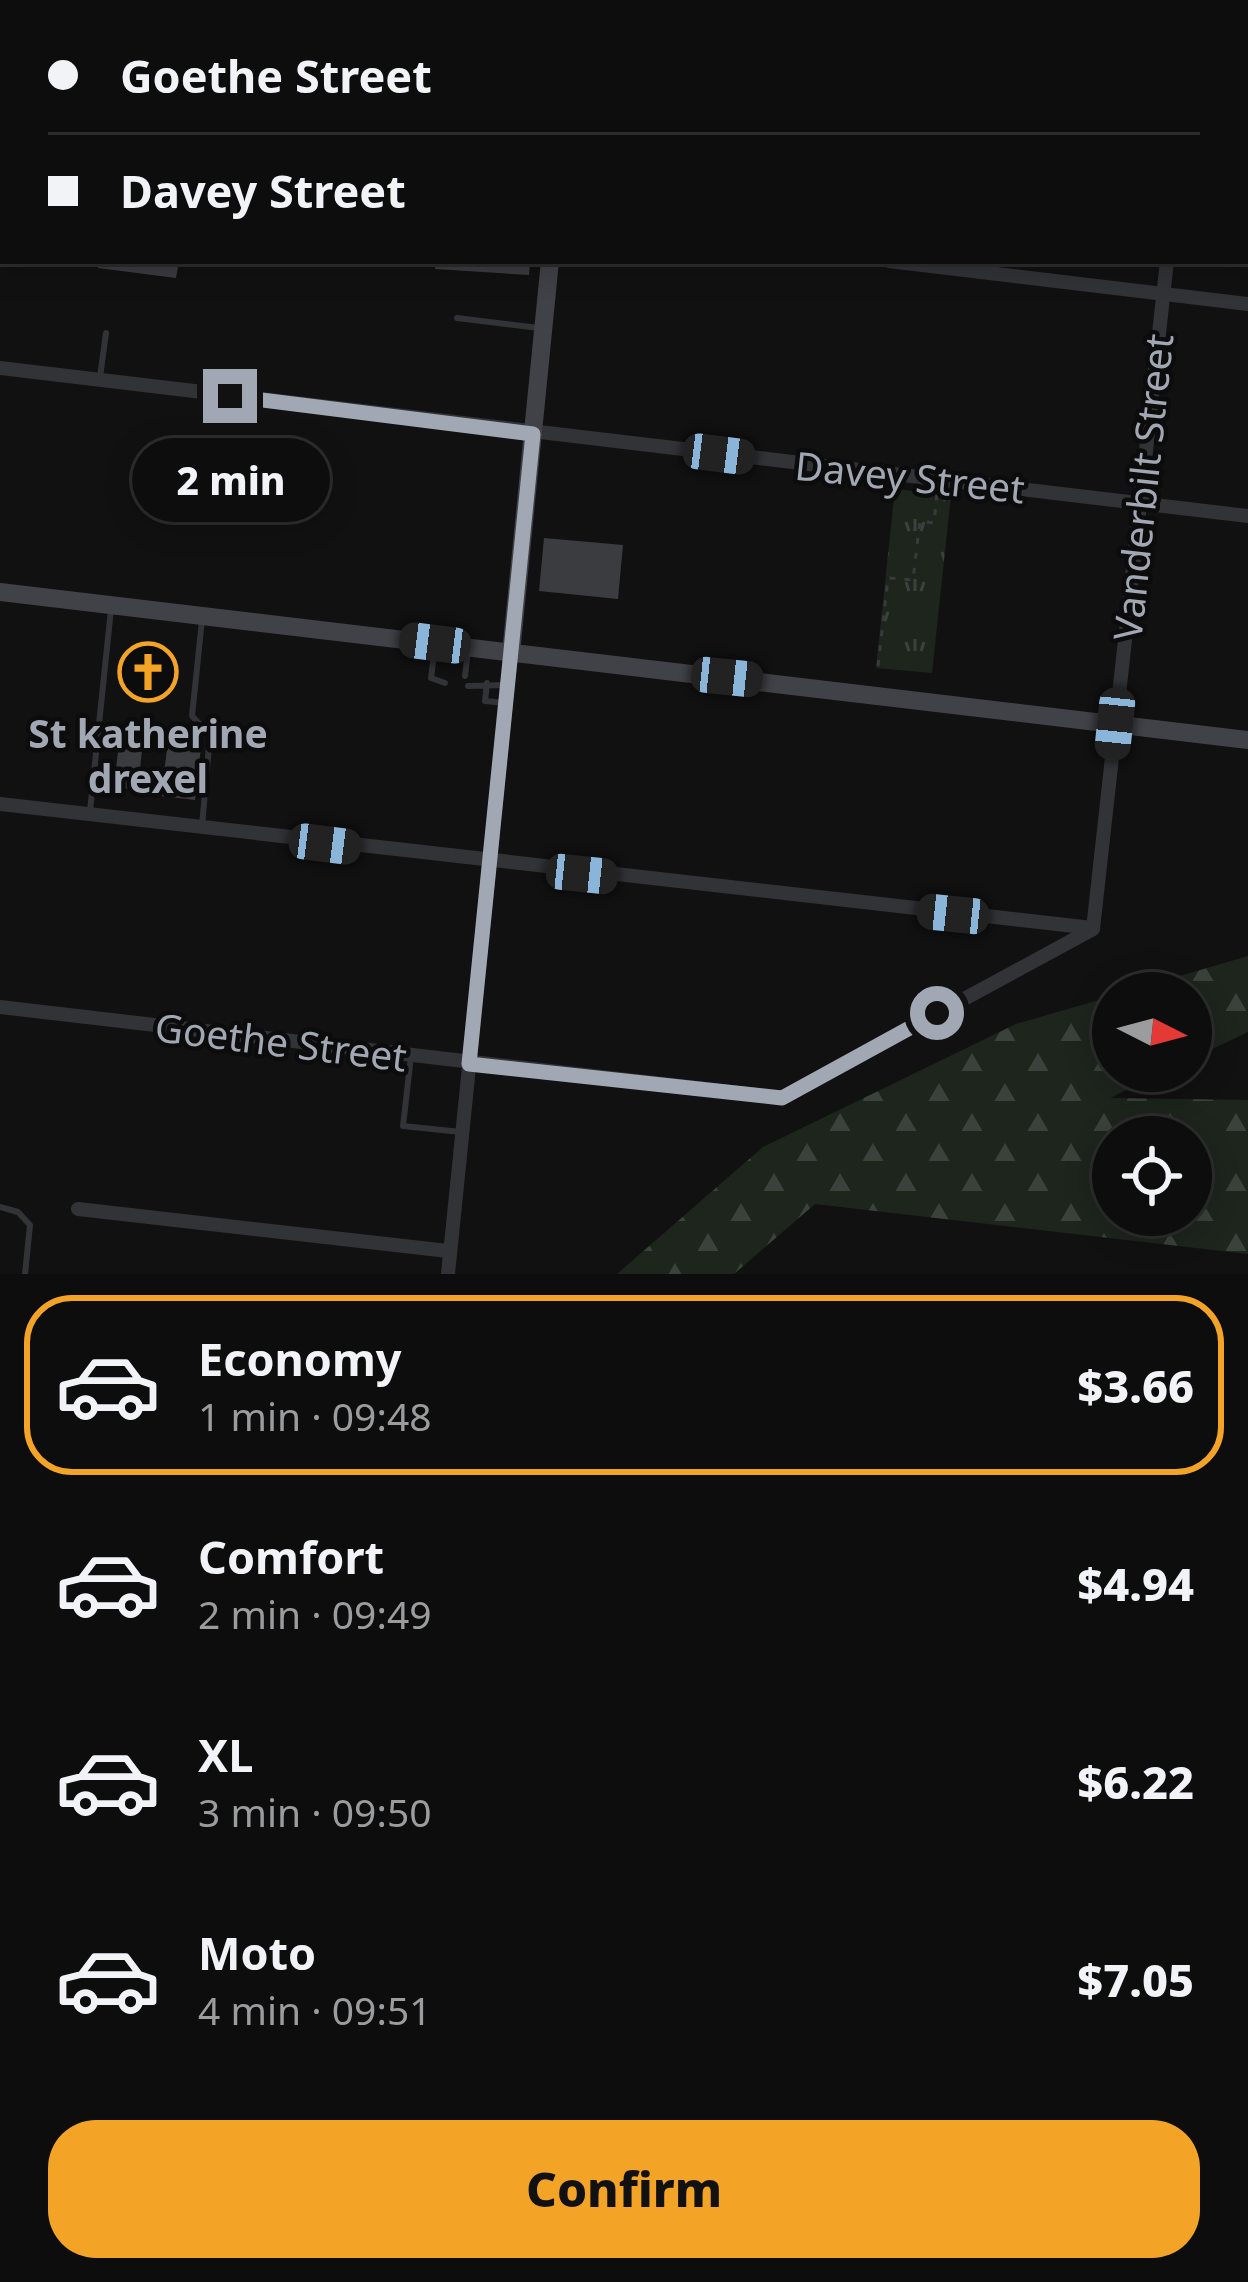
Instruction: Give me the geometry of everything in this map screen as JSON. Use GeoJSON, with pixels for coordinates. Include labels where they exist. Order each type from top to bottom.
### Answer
{"type":"FeatureCollection","features":[{"type":"Feature","properties":{"kind":"street"},"geometry":{"type":"LineString","coordinates":[[448,1274],[550,264]]}},
{"type":"Feature","properties":{"kind":"street"},"geometry":{"type":"LineString","coordinates":[[915,264],[1248,304]]}},
{"type":"Feature","properties":{"kind":"street","name":"Vanderbilt Street"},"geometry":{"type":"LineString","coordinates":[[1093,928],[1167,264]]}},
{"type":"Feature","properties":{"kind":"street","name":"Davey Street"},"geometry":{"type":"LineString","coordinates":[[0,368],[1248,516]]}},
{"type":"Feature","properties":{"kind":"street"},"geometry":{"type":"LineString","coordinates":[[0,592],[1248,740]]}},
{"type":"Feature","properties":{"kind":"street"},"geometry":{"type":"LineString","coordinates":[[0,805],[489,864],[1093,928]]}},
{"type":"Feature","properties":{"kind":"street","name":"Goethe Street"},"geometry":{"type":"LineString","coordinates":[[0,1007],[782,1098],[1093,928]]}},
{"type":"Feature","properties":{"kind":"street"},"geometry":{"type":"LineString","coordinates":[[78,1209],[448,1250]]}},
{"type":"Feature","properties":{"kind":"lane"},"geometry":{"type":"LineString","coordinates":[[457,318],[543,328]]}},
{"type":"Feature","properties":{"kind":"lane"},"geometry":{"type":"LineString","coordinates":[[100,380],[106,333]]}},
{"type":"Feature","properties":{"kind":"lane"},"geometry":{"type":"LineString","coordinates":[[90,814],[112,606]]}},
{"type":"Feature","properties":{"kind":"lane"},"geometry":{"type":"LineString","coordinates":[[202,616],[192,716],[210,735],[202,828]]}},
{"type":"Feature","properties":{"kind":"lane"},"geometry":{"type":"LineString","coordinates":[[435,643],[431,678],[443,679]]}},
{"type":"Feature","properties":{"kind":"lane"},"geometry":{"type":"LineString","coordinates":[[469,647],[469,680],[507,686]]}},
{"type":"Feature","properties":{"kind":"lane"},"geometry":{"type":"LineString","coordinates":[[487,683],[485,701],[506,703]]}},
{"type":"Feature","properties":{"kind":"lane"},"geometry":{"type":"LineString","coordinates":[[411,1056],[403,1126],[461,1132]]}},
{"type":"Feature","properties":{"kind":"lane"},"geometry":{"type":"LineString","coordinates":[[0,1207],[17,1212],[30,1225],[25,1274]]}},
{"type":"Feature","properties":{"kind":"path"},"geometry":{"type":"LineString","coordinates":[[878,666],[888,578],[914,580],[920,521],[934,523],[937,494]]}},
{"type":"Feature","properties":{"kind":"green space"},"geometry":{"type":"Polygon","coordinates":[[[895,489],[951,495],[932,673],[876,668],[895,489]]]}},
{"type":"Feature","properties":{"kind":"green space"},"geometry":{"type":"Polygon","coordinates":[[[1248,956],[1248,1032],[1212,1049],[1212,972],[1194,972],[1248,956]]]}},
{"type":"Feature","properties":{"kind":"green space"},"geometry":{"type":"Polygon","coordinates":[[[1092,1002],[1092,1092],[1122,1092],[1110,1098],[1248,1100],[1248,1254],[1092,1236],[1212,1236],[1212,1116],[1092,1116],[1092,1236],[815,1204],[734,1274],[617,1274],[763,1147],[1016,1024],[1092,1002]]]}},
{"type":"Feature","properties":{"kind":"building"},"geometry":{"type":"Polygon","coordinates":[[[98,264],[178,264],[176,278],[98,268],[98,264]]]}},
{"type":"Feature","properties":{"kind":"building"},"geometry":{"type":"Polygon","coordinates":[[[436,264],[530,264],[529,275],[435,269],[436,264]]]}},
{"type":"Feature","properties":{"kind":"building"},"geometry":{"type":"Polygon","coordinates":[[[544,538],[623,545],[618,599],[539,591],[544,538]]]}},
{"type":"Feature","properties":{"kind":"building"},"geometry":{"type":"Polygon","coordinates":[[[170,726],[194,729],[202,738],[195,800],[161,796],[170,726]]]}},
{"type":"Feature","properties":{"kind":"building"},"geometry":{"type":"Polygon","coordinates":[[[130,738],[143,740],[138,790],[114,787],[119,742],[129,743],[130,738]]]}},
{"type":"Feature","properties":{"kind":"place","name":"St katherine drexel"},"geometry":{"type":"Point","coordinates":[148,672]}},
{"type":"Feature","properties":{"kind":"route"},"geometry":{"type":"LineString","coordinates":[[230,396],[533,434],[469,1064],[782,1098],[937,1013]]}}]}
